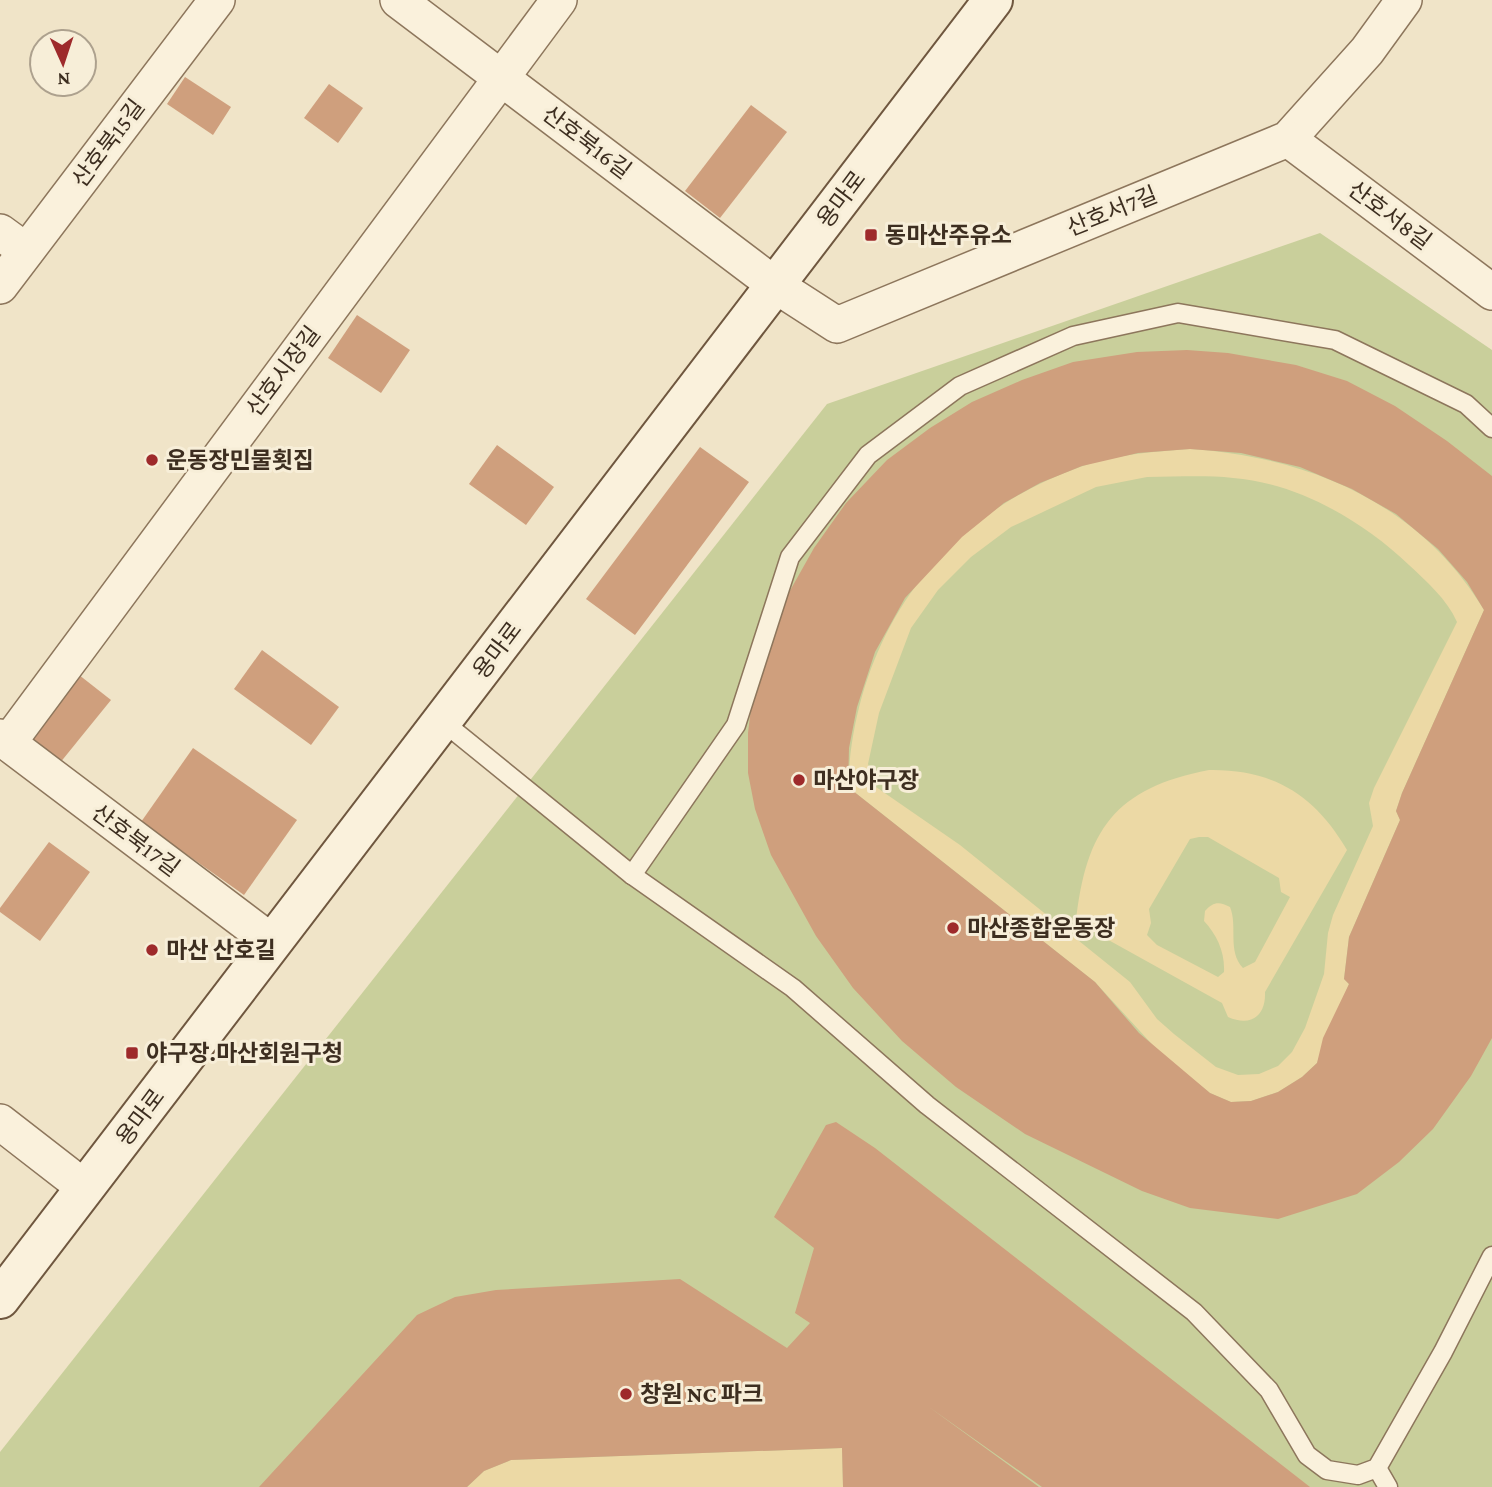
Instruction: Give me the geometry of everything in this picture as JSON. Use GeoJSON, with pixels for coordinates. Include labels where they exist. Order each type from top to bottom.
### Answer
{"type":"FeatureCollection","features":[{"type":"Feature","properties":{"kind":"main road","name":"용마로"},"geometry":{"type":"LineString","coordinates":[[0,1299],[993,0]]}},
{"type":"Feature","properties":{"kind":"street","name":"산호북15길"},"geometry":{"type":"LineString","coordinates":[[0,286],[13,242],[217,0]]}},
{"type":"Feature","properties":{"kind":"street","name":"산호북16길"},"geometry":{"type":"LineString","coordinates":[[398,0],[775,285]]}},
{"type":"Feature","properties":{"kind":"street","name":"산호시장길"},"geometry":{"type":"LineString","coordinates":[[4,740],[559,0]]}},
{"type":"Feature","properties":{"kind":"street","name":"산호서7길"},"geometry":{"type":"LineString","coordinates":[[775,285],[837,325],[1288,139],[1367,51],[1404,0]]}},
{"type":"Feature","properties":{"kind":"street","name":"산호서8길"},"geometry":{"type":"LineString","coordinates":[[1288,139],[1492,292]]}},
{"type":"Feature","properties":{"kind":"street","name":"산호북17길"},"geometry":{"type":"LineString","coordinates":[[4,740],[273,943]]}},
{"type":"Feature","properties":{"kind":"street"},"geometry":{"type":"LineString","coordinates":[[0,1122],[85,1188]]}},
{"type":"Feature","properties":{"kind":"lane"},"geometry":{"type":"LineString","coordinates":[[632,875],[736,725],[790,557],[868,455],[960,386],[1073,336],[1178,313],[1335,340],[1466,404],[1492,428]]}},
{"type":"Feature","properties":{"kind":"lane"},"geometry":{"type":"LineString","coordinates":[[442,721],[632,875],[793,988],[927,1105],[1194,1312],[1269,1390],[1307,1455],[1327,1470],[1358,1475],[1377,1468],[1443,1352],[1492,1256]]}},
{"type":"Feature","properties":{"kind":"lane"},"geometry":{"type":"LineString","coordinates":[[1377,1468],[1388,1487]]}},
{"type":"Feature","properties":{"kind":"green space","name":"마산종합운동장"},"geometry":{"type":"Polygon","coordinates":[[[1320,233],[1492,350],[1492,1487],[0,1487],[0,1452],[827,404],[1320,233]]]}},
{"type":"Feature","properties":{"kind":"sand"},"geometry":{"type":"Polygon","coordinates":[[[1190,449],[1278,463],[1319,476],[1358,493],[1394,515],[1428,541],[1458,573],[1484,610],[1402,793],[1396,811],[1400,820],[1349,937],[1344,979],[1349,984],[1317,1063],[1302,1077],[1278,1092],[1251,1101],[1231,1102],[1210,1093],[1160,1053],[1095,982],[848,787],[854,733],[867,681],[887,633],[913,590],[946,551],[985,517],[1030,489],[1080,467],[1134,454],[1190,449]],[[1147,477],[1096,487],[1011,527],[971,557],[938,590],[911,628],[879,713],[868,764],[876,787],[960,845],[1130,982],[1157,1019],[1174,1034],[1216,1067],[1238,1075],[1259,1074],[1278,1066],[1292,1052],[1305,1028],[1324,974],[1328,933],[1333,915],[1373,826],[1369,803],[1374,788],[1457,622],[1442,598],[1391,549],[1350,519],[1305,496],[1257,481],[1233,478],[1147,477]]]}},
{"type":"Feature","properties":{"kind":"sand"},"geometry":{"type":"Polygon","coordinates":[[[1209,770],[1253,774],[1272,780],[1306,800],[1321,814],[1347,850],[1265,992],[1260,1013],[1250,1020],[1228,1017],[1222,1003],[1076,922],[1088,862],[1098,838],[1111,818],[1128,802],[1150,788],[1209,770]],[[1208,837],[1190,839],[1149,909],[1151,923],[1147,935],[1157,945],[1218,977],[1224,972],[1222,951],[1204,921],[1205,911],[1216,903],[1230,907],[1235,954],[1243,968],[1255,962],[1290,897],[1281,892],[1279,878],[1208,837]]]}},
{"type":"Feature","properties":{"kind":"sand"},"geometry":{"type":"Polygon","coordinates":[[[842,1448],[843,1487],[467,1487],[484,1471],[511,1460],[842,1448]]]}},
{"type":"Feature","properties":{"kind":"building"},"geometry":{"type":"Polygon","coordinates":[[[185,77],[231,107],[213,135],[167,104],[185,77]]]}},
{"type":"Feature","properties":{"kind":"building"},"geometry":{"type":"Polygon","coordinates":[[[329,84],[363,108],[338,143],[304,118],[329,84]]]}},
{"type":"Feature","properties":{"kind":"building"},"geometry":{"type":"Polygon","coordinates":[[[751,105],[787,132],[720,218],[685,191],[751,105]]]}},
{"type":"Feature","properties":{"kind":"building"},"geometry":{"type":"Polygon","coordinates":[[[357,315],[410,350],[381,393],[328,358],[357,315]]]}},
{"type":"Feature","properties":{"kind":"building","name":"마산야구장"},"geometry":{"type":"Polygon","coordinates":[[[1187,350],[1228,353],[1296,365],[1347,381],[1395,406],[1492,476],[1492,1038],[1471,1076],[1433,1129],[1399,1162],[1357,1194],[1278,1219],[1190,1208],[1142,1191],[1025,1134],[956,1087],[902,1041],[853,988],[816,936],[771,855],[755,809],[748,773],[748,733],[753,691],[787,596],[814,548],[846,503],[887,460],[930,428],[972,402],[1073,362],[1137,352],[1187,350]],[[1190,449],[1138,453],[1082,466],[1040,483],[1004,503],[962,537],[905,598],[875,652],[857,707],[849,748],[848,787],[1095,982],[1139,1033],[1210,1093],[1231,1102],[1251,1101],[1278,1092],[1302,1077],[1317,1063],[1323,1038],[1349,984],[1344,979],[1349,937],[1400,820],[1396,811],[1402,793],[1484,610],[1467,582],[1438,549],[1396,514],[1352,489],[1300,467],[1241,453],[1190,449]]]}},
{"type":"Feature","properties":{"kind":"building"},"geometry":{"type":"Polygon","coordinates":[[[497,445],[554,487],[526,525],[469,484],[497,445]]]}},
{"type":"Feature","properties":{"kind":"building"},"geometry":{"type":"Polygon","coordinates":[[[700,447],[749,482],[635,635],[586,599],[700,447]]]}},
{"type":"Feature","properties":{"kind":"building"},"geometry":{"type":"Polygon","coordinates":[[[262,650],[339,707],[311,745],[234,689],[262,650]]]}},
{"type":"Feature","properties":{"kind":"building"},"geometry":{"type":"Polygon","coordinates":[[[74,671],[111,700],[55,769],[30,750],[29,728],[74,671]]]}},
{"type":"Feature","properties":{"kind":"building"},"geometry":{"type":"Polygon","coordinates":[[[193,748],[297,820],[244,895],[141,822],[193,748]]]}},
{"type":"Feature","properties":{"kind":"building"},"geometry":{"type":"Polygon","coordinates":[[[49,842],[90,872],[40,941],[0,912],[0,908],[49,842]]]}},
{"type":"Feature","properties":{"kind":"building"},"geometry":{"type":"Polygon","coordinates":[[[836,1122],[875,1148],[1310,1487],[1042,1487],[929,1407],[1039,1487],[843,1487],[842,1448],[511,1460],[484,1471],[467,1487],[259,1487],[417,1315],[455,1297],[496,1290],[680,1279],[787,1348],[810,1323],[795,1313],[814,1248],[774,1217],[826,1125],[836,1122]]]}},
{"type":"Feature","properties":{"kind":"place","name":"동마산주유소"},"geometry":{"type":"Point","coordinates":[871,235]}},
{"type":"Feature","properties":{"kind":"place","name":"운동장민물횟집"},"geometry":{"type":"Point","coordinates":[152,460]}},
{"type":"Feature","properties":{"kind":"place","name":"마산야구장"},"geometry":{"type":"Point","coordinates":[799,780]}},
{"type":"Feature","properties":{"kind":"place","name":"마산종합운동장"},"geometry":{"type":"Point","coordinates":[953,928]}},
{"type":"Feature","properties":{"kind":"place","name":"마산 산호길"},"geometry":{"type":"Point","coordinates":[152,950]}},
{"type":"Feature","properties":{"kind":"place","name":"야구장.마산회원구청"},"geometry":{"type":"Point","coordinates":[132,1053]}},
{"type":"Feature","properties":{"kind":"place","name":"창원 NC 파크"},"geometry":{"type":"Point","coordinates":[626,1394]}}]}
